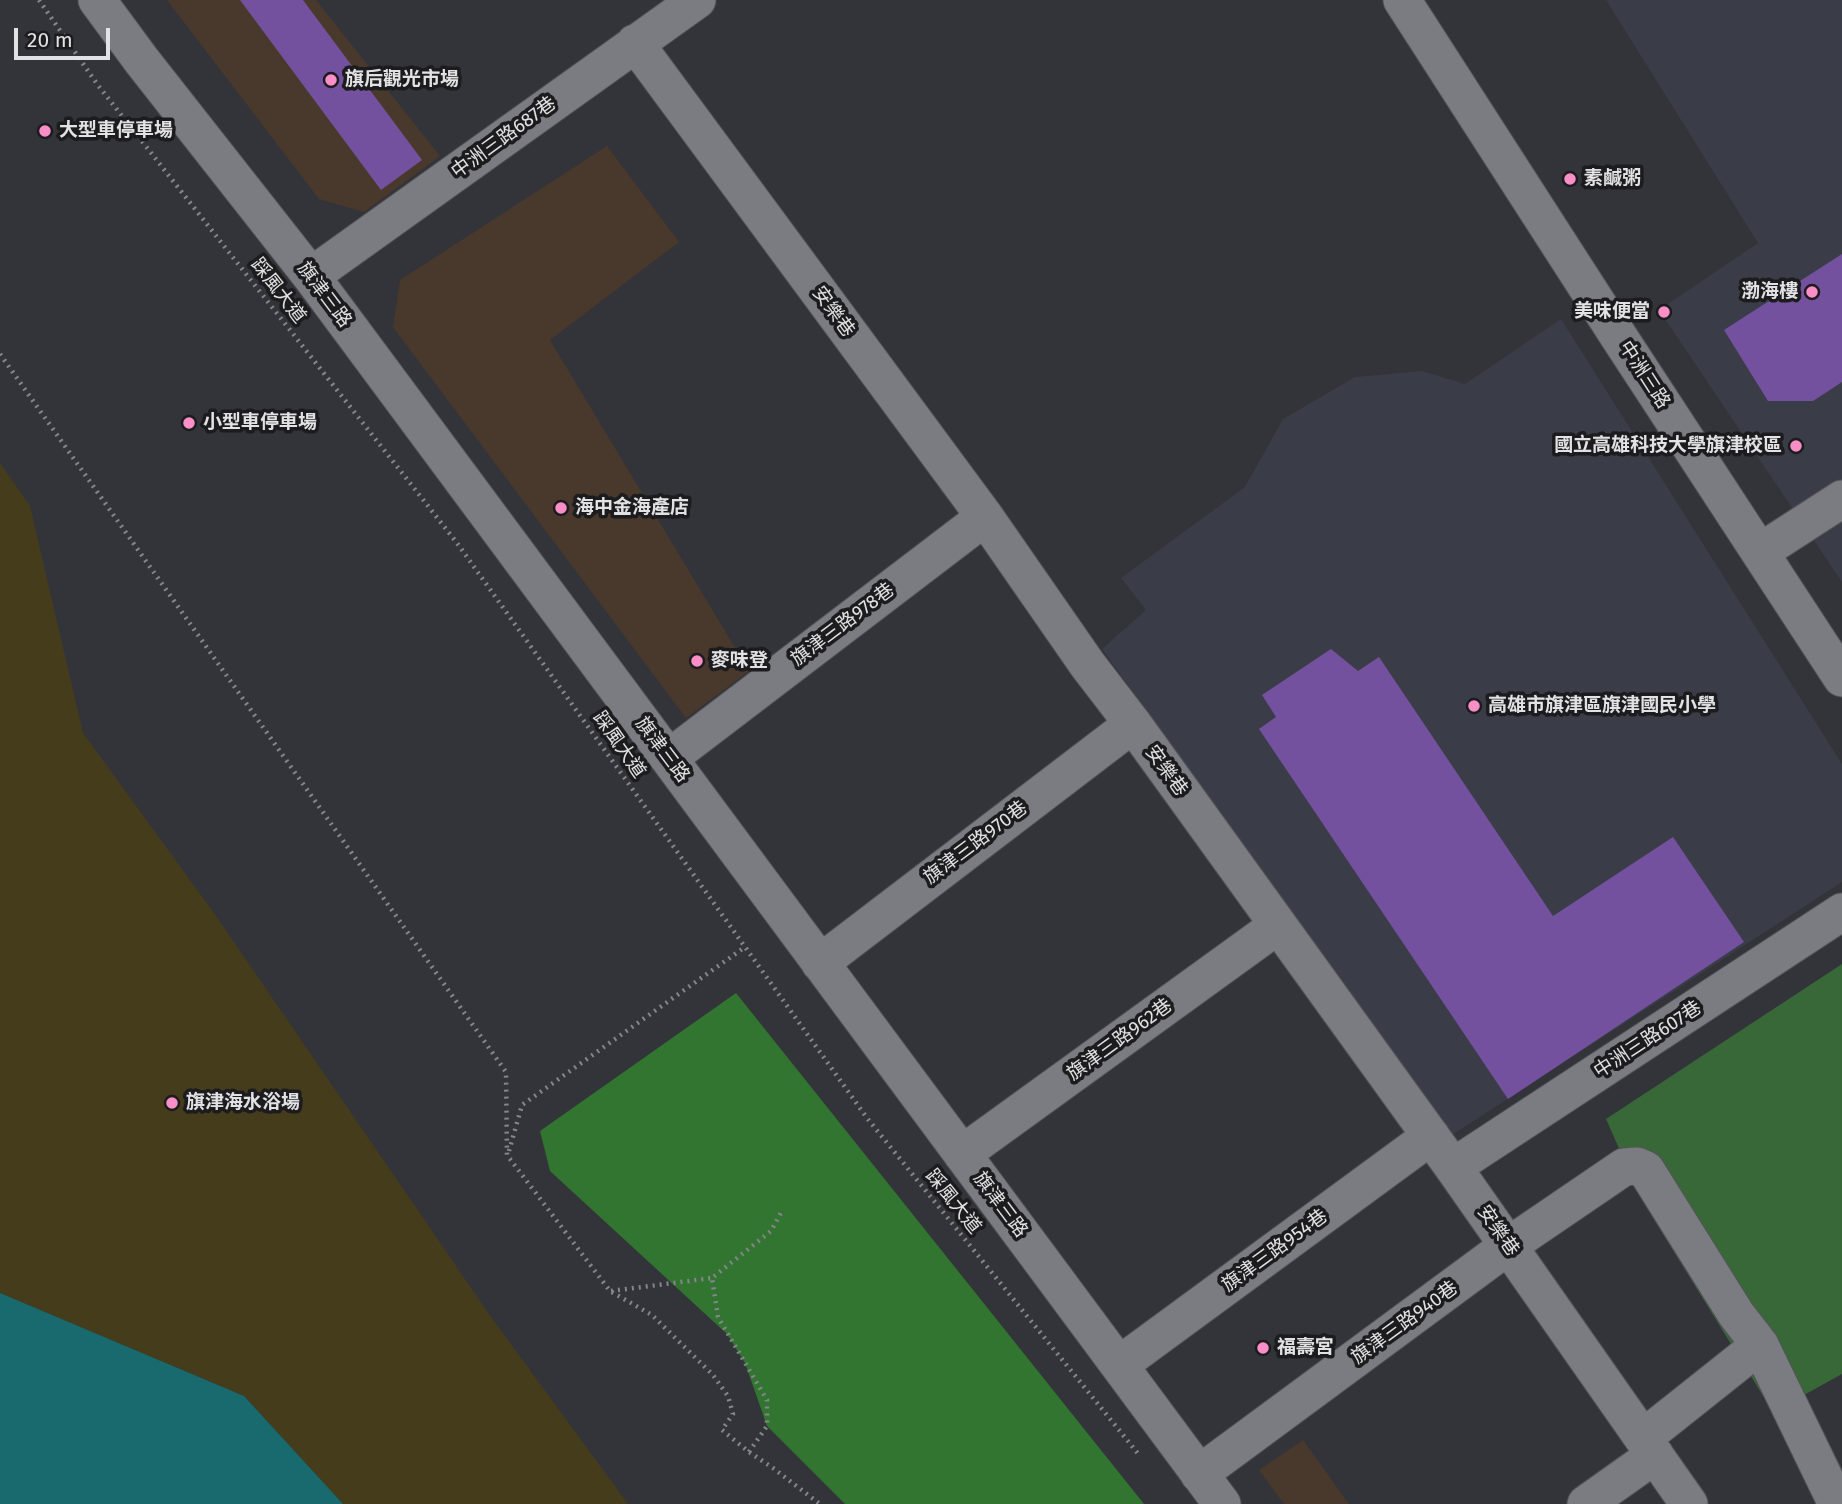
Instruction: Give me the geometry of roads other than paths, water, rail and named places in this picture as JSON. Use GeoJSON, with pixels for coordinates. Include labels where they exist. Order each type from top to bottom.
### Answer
{"type":"FeatureCollection","features":[{"type":"Feature","properties":{"kind":"street","name":"旗津三路"},"geometry":{"type":"LineString","coordinates":[[97,0],[311,276],[1222,1504]]}},
{"type":"Feature","properties":{"kind":"street","name":"中洲三路687巷"},"geometry":{"type":"LineString","coordinates":[[311,276],[696,0]]}},
{"type":"Feature","properties":{"kind":"street","name":"中洲三路"},"geometry":{"type":"LineString","coordinates":[[1402,0],[1842,678]]}},
{"type":"Feature","properties":{"kind":"street","name":"安樂巷"},"geometry":{"type":"LineString","coordinates":[[635,43],[985,517],[1087,664],[1431,1136],[1689,1504]]}},
{"type":"Feature","properties":{"kind":"street"},"geometry":{"type":"LineString","coordinates":[[1760,552],[1842,499]]}},
{"type":"Feature","properties":{"kind":"street","name":"旗津三路978巷"},"geometry":{"type":"LineString","coordinates":[[668,758],[985,517]]}},
{"type":"Feature","properties":{"kind":"street","name":"旗津三路970巷"},"geometry":{"type":"LineString","coordinates":[[820,963],[1133,724]]}},
{"type":"Feature","properties":{"kind":"street","name":"中洲三路607巷"},"geometry":{"type":"LineString","coordinates":[[1453,1167],[1842,912]]}},
{"type":"Feature","properties":{"kind":"street","name":"旗津三路962巷"},"geometry":{"type":"LineString","coordinates":[[962,1154],[1277,926]]}},
{"type":"Feature","properties":{"kind":"street","name":"旗津三路954巷"},"geometry":{"type":"LineString","coordinates":[[1119,1366],[1431,1136]]}},
{"type":"Feature","properties":{"kind":"street","name":"旗津三路940巷"},"geometry":{"type":"LineString","coordinates":[[1199,1474],[1508,1246],[1624,1167],[1637,1166],[1646,1170],[1736,1314],[1760,1345]]}},
{"type":"Feature","properties":{"kind":"street"},"geometry":{"type":"LineString","coordinates":[[1586,1504],[1760,1345],[1837,1504]]}},
{"type":"Feature","properties":{"kind":"water"},"geometry":{"type":"Polygon","coordinates":[[[0,1293],[244,1396],[343,1504],[0,1504],[0,1293]]]}},
{"type":"Feature","properties":{"kind":"place","name":"旗后觀光市場"},"geometry":{"type":"Point","coordinates":[331,80]}},
{"type":"Feature","properties":{"kind":"place","name":"大型車停車場"},"geometry":{"type":"Point","coordinates":[45,131]}},
{"type":"Feature","properties":{"kind":"place","name":"素鹹粥"},"geometry":{"type":"Point","coordinates":[1570,179]}},
{"type":"Feature","properties":{"kind":"place","name":"渤海樓"},"geometry":{"type":"Point","coordinates":[1812,292]}},
{"type":"Feature","properties":{"kind":"place","name":"美味便當"},"geometry":{"type":"Point","coordinates":[1664,312]}},
{"type":"Feature","properties":{"kind":"place","name":"小型車停車場"},"geometry":{"type":"Point","coordinates":[189,423]}},
{"type":"Feature","properties":{"kind":"place","name":"國立高雄科技大學旗津校區"},"geometry":{"type":"Point","coordinates":[1796,446]}},
{"type":"Feature","properties":{"kind":"place","name":"海中金海產店"},"geometry":{"type":"Point","coordinates":[561,508]}},
{"type":"Feature","properties":{"kind":"place","name":"麥味登"},"geometry":{"type":"Point","coordinates":[697,661]}},
{"type":"Feature","properties":{"kind":"place","name":"高雄市旗津區旗津國民小學"},"geometry":{"type":"Point","coordinates":[1474,706]}},
{"type":"Feature","properties":{"kind":"place","name":"旗津海水浴場"},"geometry":{"type":"Point","coordinates":[172,1103]}},
{"type":"Feature","properties":{"kind":"place","name":"福壽宮"},"geometry":{"type":"Point","coordinates":[1263,1348]}}]}
